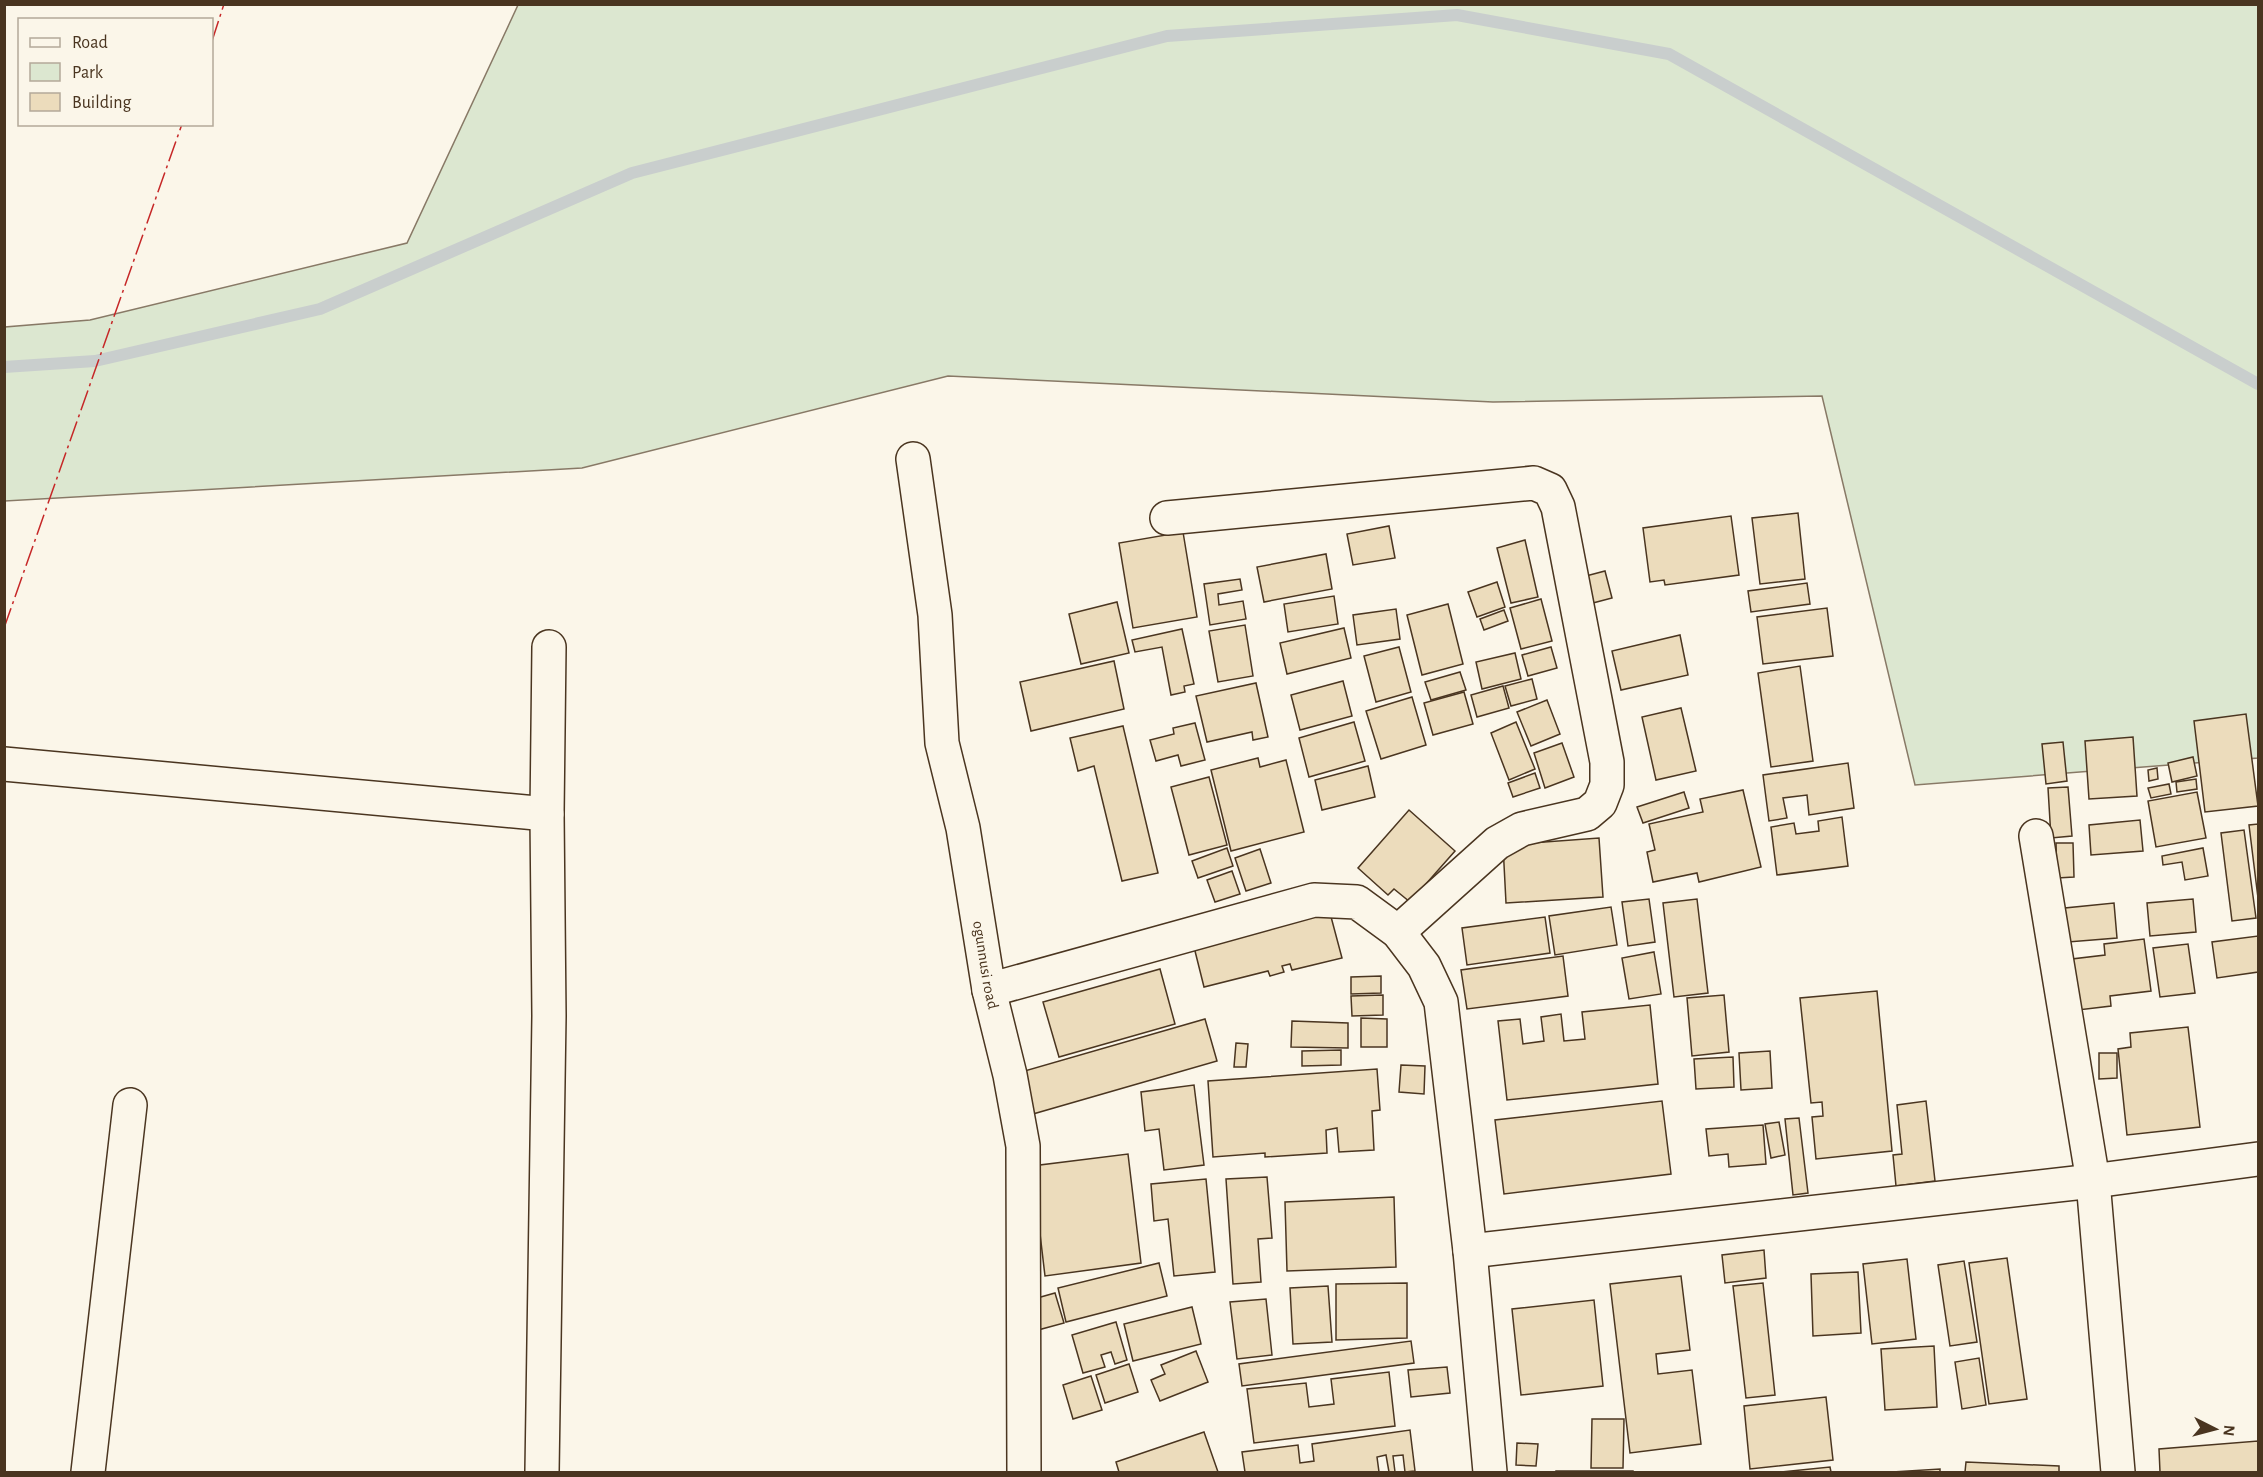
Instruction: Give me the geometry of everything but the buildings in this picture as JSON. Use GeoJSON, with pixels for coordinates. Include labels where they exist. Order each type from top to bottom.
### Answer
{"type":"FeatureCollection","features":[{"type":"Feature","properties":{"kind":"street","name":"ogunnusi road"},"geometry":{"type":"LineString","coordinates":[[913,459],[935,615],[942,743],[963,828],[989,990],[1011,1075],[1023,1146],[1024,1473]]}},
{"type":"Feature","properties":{"kind":"street"},"geometry":{"type":"LineString","coordinates":[[1167,518],[1534,483],[1550,490],[1558,507],[1606,762],[1607,785],[1600,804],[1587,814],[1522,829],[1497,843],[1398,932]]}},
{"type":"Feature","properties":{"kind":"street"},"geometry":{"type":"LineString","coordinates":[[542,1473],[549,1016],[547,814],[549,647]]}},
{"type":"Feature","properties":{"kind":"street"},"geometry":{"type":"LineString","coordinates":[[4,764],[547,814]]}},
{"type":"Feature","properties":{"kind":"street"},"geometry":{"type":"LineString","coordinates":[[2036,837],[2093,1181],[2118,1473]]}},
{"type":"Feature","properties":{"kind":"street"},"geometry":{"type":"LineString","coordinates":[[989,990],[1314,900],[1357,902],[1398,932],[1424,966],[1441,1002],[1470,1251],[1490,1473]]}},
{"type":"Feature","properties":{"kind":"street"},"geometry":{"type":"LineString","coordinates":[[88,1473],[130,1105]]}},
{"type":"Feature","properties":{"kind":"street"},"geometry":{"type":"LineString","coordinates":[[1470,1251],[2093,1181],[2259,1159]]}},
{"type":"Feature","properties":{"kind":"green space"},"geometry":{"type":"Polygon","coordinates":[[[518,5],[2258,5],[2258,758],[1915,785],[1822,396],[1493,402],[948,376],[582,468],[5,501],[5,327],[90,320],[407,243],[518,5]]]}},
{"type":"Feature","properties":{"kind":"waterway"},"geometry":{"type":"LineString","coordinates":[[4,367],[95,361],[320,309],[632,173],[1167,36],[1457,15],[1669,54],[2258,384]]}},
{"type":"Feature","properties":{"kind":"power"},"geometry":{"type":"LineString","coordinates":[[213,38],[224,4]]}},
{"type":"Feature","properties":{"kind":"power"},"geometry":{"type":"LineString","coordinates":[[4,628],[181,126]]}}]}
